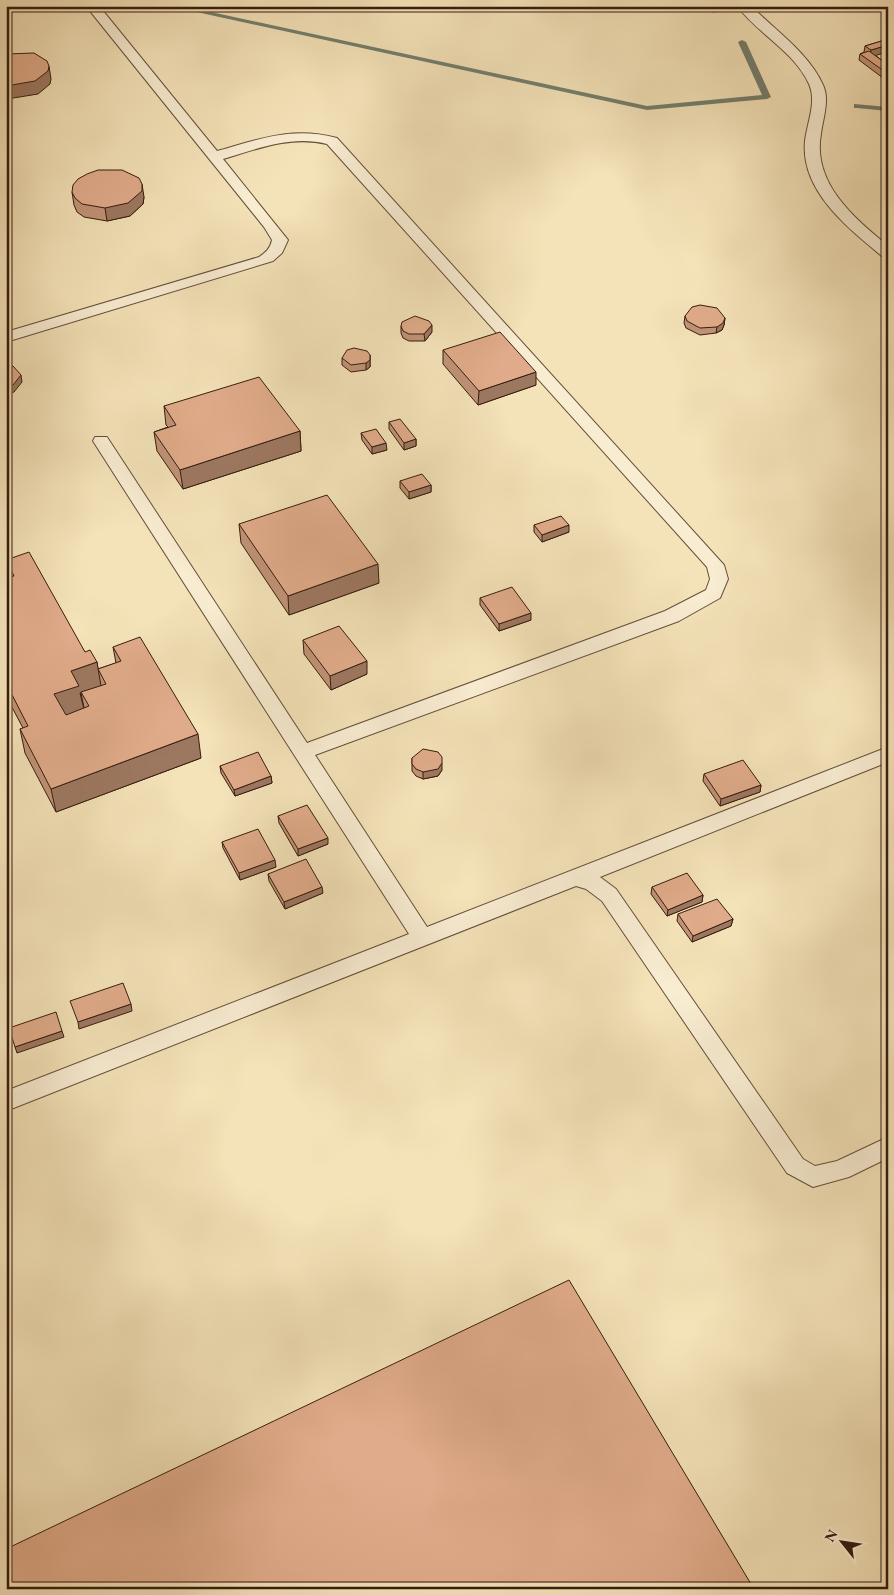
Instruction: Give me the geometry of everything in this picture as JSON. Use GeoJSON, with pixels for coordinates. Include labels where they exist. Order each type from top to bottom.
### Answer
{"type":"FeatureCollection","features":[{"type":"Feature","properties":{"kind":"lane"},"geometry":{"type":"LineString","coordinates":[[6,337],[264,260],[276,253],[280,240],[92,6]]}},
{"type":"Feature","properties":{"kind":"lane"},"geometry":{"type":"LineString","coordinates":[[743,6],[802,66],[818,86],[818,119],[812,148],[816,175],[835,203],[888,254]]}},
{"type":"Feature","properties":{"kind":"lane"},"geometry":{"type":"LineString","coordinates":[[213,157],[291,137],[317,136],[332,141],[715,565],[719,579],[714,594],[672,616],[303,752]]}},
{"type":"Feature","properties":{"kind":"lane"},"geometry":{"type":"LineString","coordinates":[[101,441],[422,937]]}},
{"type":"Feature","properties":{"kind":"lane"},"geometry":{"type":"LineString","coordinates":[[6,1101],[422,937],[578,879],[888,754]]}},
{"type":"Feature","properties":{"kind":"lane"},"geometry":{"type":"LineString","coordinates":[[578,879],[592,882],[609,895],[795,1166],[813,1177],[841,1170],[888,1147]]}},
{"type":"Feature","properties":{"kind":"building"},"geometry":{"type":"Polygon","coordinates":[[[885,40],[888,42],[888,45],[871,50],[865,46],[885,40]]]}},
{"type":"Feature","properties":{"kind":"building"},"geometry":{"type":"Polygon","coordinates":[[[869,51],[888,65],[888,74],[860,54],[869,51]]]}},
{"type":"Feature","properties":{"kind":"building"},"geometry":{"type":"Polygon","coordinates":[[[34,53],[47,61],[48,71],[35,81],[6,86],[6,54],[34,53]]]}},
{"type":"Feature","properties":{"kind":"building"},"geometry":{"type":"Polygon","coordinates":[[[98,170],[122,170],[139,178],[142,184],[142,191],[128,203],[105,208],[82,204],[75,198],[72,192],[73,185],[78,179],[98,170]]]}},
{"type":"Feature","properties":{"kind":"building"},"geometry":{"type":"Polygon","coordinates":[[[700,305],[717,308],[725,318],[723,323],[717,327],[700,328],[687,321],[685,316],[692,307],[700,305]]]}},
{"type":"Feature","properties":{"kind":"building"},"geometry":{"type":"Polygon","coordinates":[[[415,316],[429,321],[432,325],[424,334],[409,334],[403,331],[402,322],[415,316]]]}},
{"type":"Feature","properties":{"kind":"building"},"geometry":{"type":"Polygon","coordinates":[[[500,332],[536,372],[479,391],[443,350],[500,332]]]}},
{"type":"Feature","properties":{"kind":"building"},"geometry":{"type":"Polygon","coordinates":[[[354,348],[367,351],[370,355],[370,360],[366,363],[351,365],[342,358],[347,350],[354,348]]]}},
{"type":"Feature","properties":{"kind":"building"},"geometry":{"type":"Polygon","coordinates":[[[6,365],[13,366],[21,375],[13,385],[6,387],[6,365]]]}},
{"type":"Feature","properties":{"kind":"building"},"geometry":{"type":"Polygon","coordinates":[[[259,377],[300,431],[180,470],[154,432],[176,425],[164,406],[259,377]]]}},
{"type":"Feature","properties":{"kind":"building"},"geometry":{"type":"Polygon","coordinates":[[[400,419],[416,439],[404,443],[389,422],[400,419]]]}},
{"type":"Feature","properties":{"kind":"building"},"geometry":{"type":"Polygon","coordinates":[[[376,429],[386,443],[372,447],[361,433],[376,429]]]}},
{"type":"Feature","properties":{"kind":"building"},"geometry":{"type":"Polygon","coordinates":[[[422,474],[431,485],[409,492],[400,481],[422,474]]]}},
{"type":"Feature","properties":{"kind":"building"},"geometry":{"type":"Polygon","coordinates":[[[327,495],[378,564],[288,596],[239,524],[327,495]]]}},
{"type":"Feature","properties":{"kind":"building"},"geometry":{"type":"Polygon","coordinates":[[[561,516],[569,525],[542,535],[534,525],[561,516]]]}},
{"type":"Feature","properties":{"kind":"building"},"geometry":{"type":"Polygon","coordinates":[[[29,552],[85,652],[90,650],[97,662],[71,671],[79,686],[54,694],[66,715],[89,706],[81,692],[106,684],[98,669],[121,661],[113,647],[140,637],[198,734],[51,789],[20,729],[28,726],[6,683],[6,578],[14,576],[6,560],[29,552]]]}},
{"type":"Feature","properties":{"kind":"building"},"geometry":{"type":"Polygon","coordinates":[[[512,587],[531,613],[499,624],[480,598],[512,587]]]}},
{"type":"Feature","properties":{"kind":"building"},"geometry":{"type":"Polygon","coordinates":[[[339,626],[367,661],[330,676],[303,640],[339,626]]]}},
{"type":"Feature","properties":{"kind":"building"},"geometry":{"type":"Polygon","coordinates":[[[423,749],[438,752],[442,757],[442,763],[438,769],[423,772],[416,769],[412,764],[412,758],[423,749]]]}},
{"type":"Feature","properties":{"kind":"building"},"geometry":{"type":"Polygon","coordinates":[[[258,752],[271,776],[234,790],[220,766],[258,752]]]}},
{"type":"Feature","properties":{"kind":"building"},"geometry":{"type":"Polygon","coordinates":[[[743,760],[761,785],[721,799],[704,774],[743,760]]]}},
{"type":"Feature","properties":{"kind":"building"},"geometry":{"type":"Polygon","coordinates":[[[307,805],[328,838],[298,849],[278,816],[307,805]]]}},
{"type":"Feature","properties":{"kind":"building"},"geometry":{"type":"Polygon","coordinates":[[[258,829],[275,860],[239,873],[222,842],[258,829]]]}},
{"type":"Feature","properties":{"kind":"building"},"geometry":{"type":"Polygon","coordinates":[[[306,859],[322,887],[284,902],[268,874],[306,859]]]}},
{"type":"Feature","properties":{"kind":"building"},"geometry":{"type":"Polygon","coordinates":[[[687,873],[703,895],[668,910],[652,887],[687,873]]]}},
{"type":"Feature","properties":{"kind":"building"},"geometry":{"type":"Polygon","coordinates":[[[717,899],[733,919],[693,936],[678,914],[717,899]]]}},
{"type":"Feature","properties":{"kind":"building"},"geometry":{"type":"Polygon","coordinates":[[[123,983],[131,1004],[78,1022],[70,1001],[123,983]]]}},
{"type":"Feature","properties":{"kind":"building"},"geometry":{"type":"Polygon","coordinates":[[[56,1012],[62,1031],[15,1047],[9,1028],[56,1012]]]}},
{"type":"Feature","properties":{"kind":"building"},"geometry":{"type":"Polygon","coordinates":[[[569,1280],[754,1589],[6,1589],[6,1549],[569,1280]]]}},
{"type":"Feature","properties":{"kind":"waterway"},"geometry":{"type":"LineString","coordinates":[[172,6],[647,108],[767,97],[742,42]]}},
{"type":"Feature","properties":{"kind":"waterway"},"geometry":{"type":"LineString","coordinates":[[711,6],[716,11]]}},
{"type":"Feature","properties":{"kind":"waterway"},"geometry":{"type":"LineString","coordinates":[[857,106],[888,109]]}}]}
